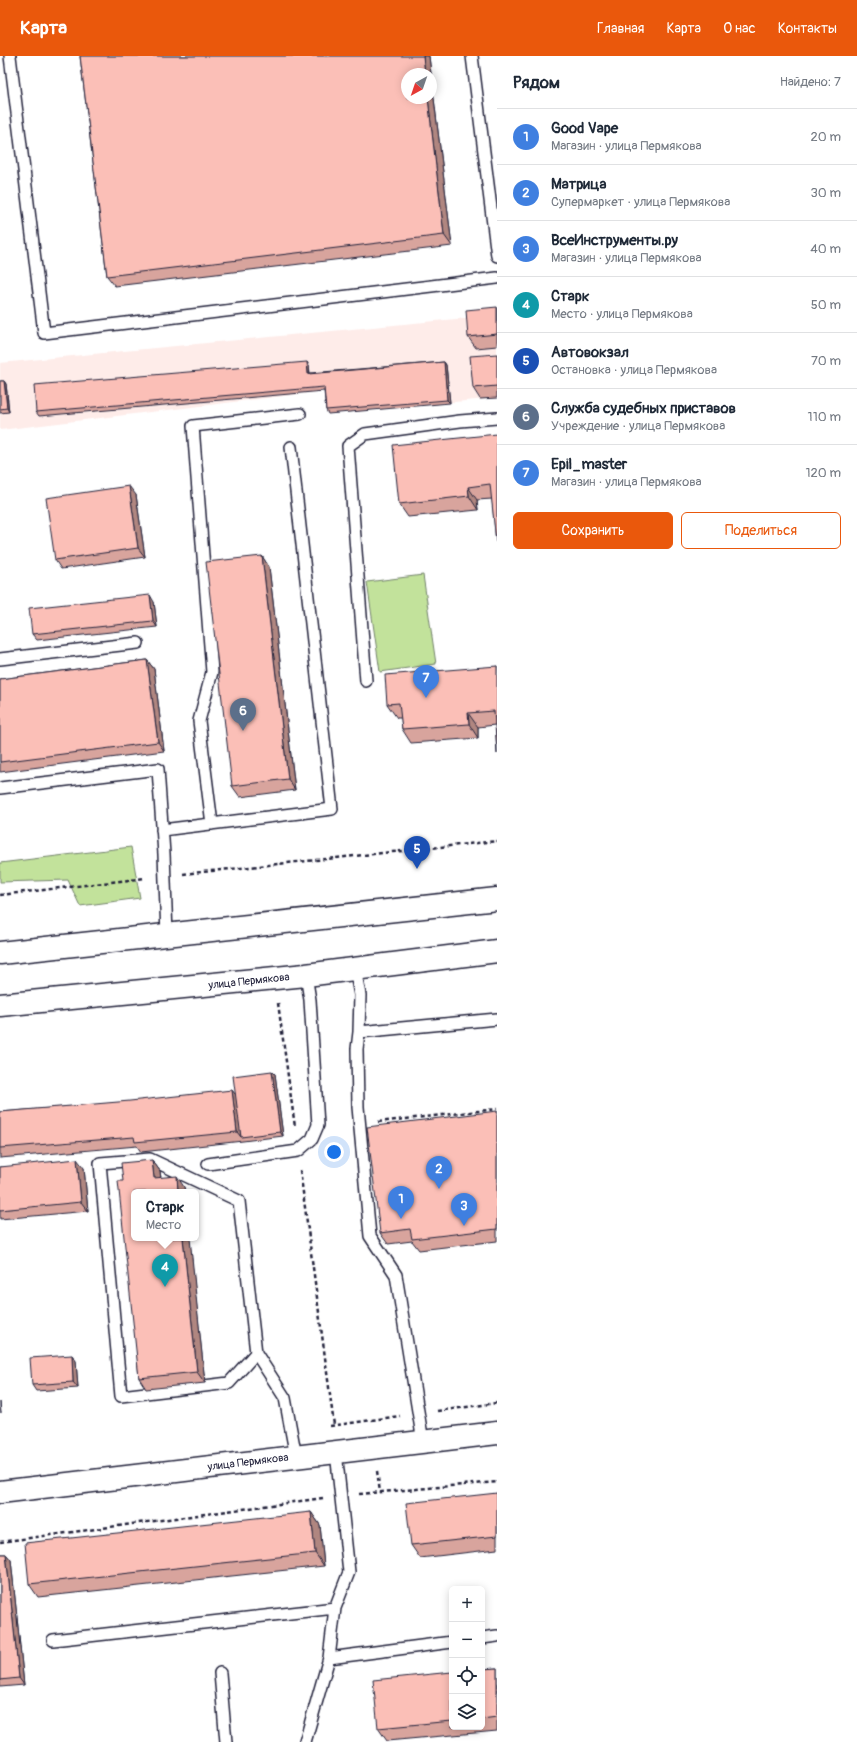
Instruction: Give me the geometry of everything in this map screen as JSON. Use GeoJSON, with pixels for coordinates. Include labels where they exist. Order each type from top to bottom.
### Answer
{"type":"FeatureCollection","features":[{"type":"Feature","properties":{"kind":"main road"},"geometry":{"type":"LineString","coordinates":[[0,953],[497,899]]}},
{"type":"Feature","properties":{"kind":"main road","name":"улица Пермякова"},"geometry":{"type":"LineString","coordinates":[[0,1005],[306,975],[497,951]]}},
{"type":"Feature","properties":{"kind":"main road","name":"улица Пермякова"},"geometry":{"type":"LineString","coordinates":[[0,1492],[497,1434]]}},
{"type":"Feature","properties":{"kind":"lane"},"geometry":{"type":"LineString","coordinates":[[10,56],[44,332],[497,278]]}},
{"type":"Feature","properties":{"kind":"lane"},"geometry":{"type":"LineString","coordinates":[[472,56],[497,256]]}},
{"type":"Feature","properties":{"kind":"lane"},"geometry":{"type":"LineString","coordinates":[[212,824],[199,721],[212,672],[193,426],[300,414]]}},
{"type":"Feature","properties":{"kind":"lane"},"geometry":{"type":"LineString","coordinates":[[366,681],[348,446],[365,434],[460,421],[497,418]]}},
{"type":"Feature","properties":{"kind":"lane"},"geometry":{"type":"LineString","coordinates":[[162,830],[332,809],[292,446]]}},
{"type":"Feature","properties":{"kind":"lane"},"geometry":{"type":"LineString","coordinates":[[0,659],[138,643]]}},
{"type":"Feature","properties":{"kind":"lane"},"geometry":{"type":"LineString","coordinates":[[0,788],[158,769],[167,935]]}},
{"type":"Feature","properties":{"kind":"lane"},"geometry":{"type":"LineString","coordinates":[[355,969],[360,996],[360,1032],[357,1049],[360,1124],[370,1236],[396,1274],[417,1413],[423,1442]]}},
{"type":"Feature","properties":{"kind":"lane"},"geometry":{"type":"LineString","coordinates":[[208,1164],[298,1151],[312,1139],[318,1125],[310,1000],[306,975]]}},
{"type":"Feature","properties":{"kind":"lane"},"geometry":{"type":"LineString","coordinates":[[360,1032],[497,1019]]}},
{"type":"Feature","properties":{"kind":"lane"},"geometry":{"type":"LineString","coordinates":[[256,1353],[229,1383],[121,1396],[100,1163],[150,1159],[239,1201],[256,1353],[285,1398],[296,1457]]}},
{"type":"Feature","properties":{"kind":"lane"},"geometry":{"type":"LineString","coordinates":[[305,1742],[329,1658],[335,1608],[349,1572],[336,1452]]}},
{"type":"Feature","properties":{"kind":"lane"},"geometry":{"type":"LineString","coordinates":[[53,1640],[335,1608]]}},
{"type":"Feature","properties":{"kind":"lane"},"geometry":{"type":"LineString","coordinates":[[485,1638],[497,1636]]}},
{"type":"Feature","properties":{"kind":"lane"},"geometry":{"type":"LineString","coordinates":[[329,1658],[449,1642]]}},
{"type":"Feature","properties":{"kind":"lane"},"geometry":{"type":"LineString","coordinates":[[220,1673],[226,1742]]}},
{"type":"Feature","properties":{"kind":"path"},"geometry":{"type":"LineString","coordinates":[[0,895],[165,876],[497,842]]}},
{"type":"Feature","properties":{"kind":"path"},"geometry":{"type":"LineString","coordinates":[[278,1002],[334,1425]]}},
{"type":"Feature","properties":{"kind":"path"},"geometry":{"type":"LineString","coordinates":[[360,1124],[497,1109]]}},
{"type":"Feature","properties":{"kind":"path"},"geometry":{"type":"LineString","coordinates":[[291,1430],[497,1403]]}},
{"type":"Feature","properties":{"kind":"path"},"geometry":{"type":"LineString","coordinates":[[0,1542],[340,1496],[497,1482]]}},
{"type":"Feature","properties":{"kind":"shaded area"},"geometry":{"type":"Polygon","coordinates":[[[497,315],[497,398],[328,414],[326,391],[0,430],[0,363],[497,315]]]}},
{"type":"Feature","properties":{"kind":"green space"},"geometry":{"type":"Polygon","coordinates":[[[423,575],[436,664],[380,672],[367,582],[423,575]]]}},
{"type":"Feature","properties":{"kind":"green space"},"geometry":{"type":"Polygon","coordinates":[[[131,847],[140,898],[80,906],[68,880],[0,882],[0,863],[131,847]]]}},
{"type":"Feature","properties":{"kind":"building"},"geometry":{"type":"Polygon","coordinates":[[[80,56],[423,56],[424,68],[401,68],[401,104],[429,104],[444,235],[107,276],[80,56]]]}},
{"type":"Feature","properties":{"kind":"building"},"geometry":{"type":"Polygon","coordinates":[[[497,307],[497,334],[468,337],[466,310],[497,307]]]}},
{"type":"Feature","properties":{"kind":"building"},"geometry":{"type":"Polygon","coordinates":[[[497,354],[497,386],[473,388],[470,356],[497,354]]]}},
{"type":"Feature","properties":{"kind":"building"},"geometry":{"type":"Polygon","coordinates":[[[307,362],[308,374],[444,362],[447,400],[326,410],[324,387],[36,412],[34,385],[307,362]]]}},
{"type":"Feature","properties":{"kind":"building"},"geometry":{"type":"Polygon","coordinates":[[[0,381],[4,381],[7,408],[0,409],[0,381]]]}},
{"type":"Feature","properties":{"kind":"building"},"geometry":{"type":"Polygon","coordinates":[[[497,434],[497,542],[490,484],[468,487],[469,496],[399,504],[393,445],[497,434]]]}},
{"type":"Feature","properties":{"kind":"building"},"geometry":{"type":"Polygon","coordinates":[[[129,486],[138,548],[55,560],[46,498],[129,486]]]}},
{"type":"Feature","properties":{"kind":"building"},"geometry":{"type":"Polygon","coordinates":[[[262,556],[288,779],[232,786],[206,562],[262,556]]]}},
{"type":"Feature","properties":{"kind":"building"},"geometry":{"type":"Polygon","coordinates":[[[150,595],[153,621],[32,634],[29,608],[150,595]]]}},
{"type":"Feature","properties":{"kind":"building"},"geometry":{"type":"Polygon","coordinates":[[[147,660],[158,742],[0,762],[0,679],[147,660]]]}},
{"type":"Feature","properties":{"kind":"building"},"geometry":{"type":"Polygon","coordinates":[[[497,666],[497,754],[494,711],[468,713],[469,724],[402,729],[399,703],[387,704],[385,675],[497,666]]]}},
{"type":"Feature","properties":{"kind":"building"},"geometry":{"type":"Polygon","coordinates":[[[272,1071],[280,1132],[241,1137],[233,1076],[272,1071]]]}},
{"type":"Feature","properties":{"kind":"building"},"geometry":{"type":"Polygon","coordinates":[[[232,1090],[237,1132],[135,1142],[134,1137],[0,1148],[0,1112],[130,1101],[232,1090]]]}},
{"type":"Feature","properties":{"kind":"building"},"geometry":{"type":"Polygon","coordinates":[[[497,1111],[497,1229],[412,1239],[410,1229],[380,1233],[367,1127],[497,1111]]]}},
{"type":"Feature","properties":{"kind":"building"},"geometry":{"type":"Polygon","coordinates":[[[77,1159],[81,1202],[0,1210],[0,1167],[77,1159]]]}},
{"type":"Feature","properties":{"kind":"building"},"geometry":{"type":"Polygon","coordinates":[[[152,1160],[154,1178],[177,1176],[178,1189],[131,1189],[131,1241],[183,1241],[197,1372],[139,1378],[118,1181],[123,1181],[121,1163],[152,1160]]]}},
{"type":"Feature","properties":{"kind":"building"},"geometry":{"type":"Polygon","coordinates":[[[72,1355],[73,1382],[32,1385],[30,1358],[72,1355]]]}},
{"type":"Feature","properties":{"kind":"building"},"geometry":{"type":"Polygon","coordinates":[[[497,1493],[497,1536],[411,1545],[406,1503],[497,1493]]]}},
{"type":"Feature","properties":{"kind":"building"},"geometry":{"type":"Polygon","coordinates":[[[311,1512],[315,1553],[29,1584],[25,1543],[311,1512]]]}},
{"type":"Feature","properties":{"kind":"building"},"geometry":{"type":"Polygon","coordinates":[[[0,1554],[6,1554],[19,1678],[0,1680],[0,1554]]]}},
{"type":"Feature","properties":{"kind":"building"},"geometry":{"type":"Polygon","coordinates":[[[497,1668],[497,1717],[485,1719],[485,1694],[485,1669],[497,1668]]]}},
{"type":"Feature","properties":{"kind":"building"},"geometry":{"type":"Polygon","coordinates":[[[449,1672],[449,1721],[378,1728],[373,1680],[449,1672]]]}},
{"type":"Feature","properties":{"kind":"place","name":"Epil_master"},"geometry":{"type":"Point","coordinates":[426,698]}},
{"type":"Feature","properties":{"kind":"place","name":"Служба судебных приставов"},"geometry":{"type":"Point","coordinates":[243,731]}},
{"type":"Feature","properties":{"kind":"place","name":"Автовокзал"},"geometry":{"type":"Point","coordinates":[417,869]}},
{"type":"Feature","properties":{"kind":"place","name":"Матрица"},"geometry":{"type":"Point","coordinates":[439,1189]}},
{"type":"Feature","properties":{"kind":"place","name":"Good Vape"},"geometry":{"type":"Point","coordinates":[401,1219]}},
{"type":"Feature","properties":{"kind":"place","name":"ВсеИнструменты.ру"},"geometry":{"type":"Point","coordinates":[464,1226]}},
{"type":"Feature","properties":{"kind":"place","name":"Старк"},"geometry":{"type":"Point","coordinates":[165,1287]}}]}
